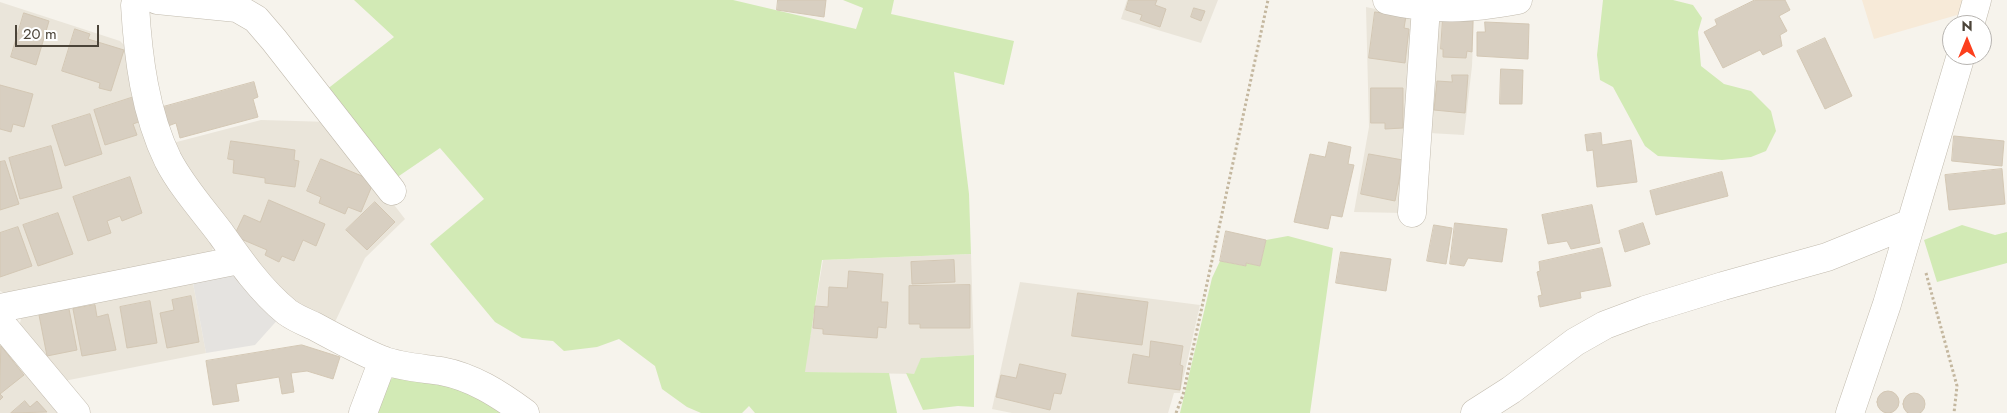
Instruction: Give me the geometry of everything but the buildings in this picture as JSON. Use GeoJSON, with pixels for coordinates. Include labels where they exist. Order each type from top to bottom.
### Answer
{"type":"FeatureCollection","features":[{"type":"Feature","properties":{"kind":"street"},"geometry":{"type":"LineString","coordinates":[[1387,0],[1426,7],[1480,7],[1518,0]]}},
{"type":"Feature","properties":{"kind":"street"},"geometry":{"type":"LineString","coordinates":[[1973,15],[1977,0]]}},
{"type":"Feature","properties":{"kind":"street"},"geometry":{"type":"LineString","coordinates":[[392,191],[256,19],[237,8],[136,1],[137,43],[144,86],[168,160],[191,196],[239,260],[267,292],[288,312],[383,360],[416,369],[441,372],[473,380],[505,398],[525,413]]}},
{"type":"Feature","properties":{"kind":"street"},"geometry":{"type":"LineString","coordinates":[[1412,213],[1426,7]]}},
{"type":"Feature","properties":{"kind":"street"},"geometry":{"type":"LineString","coordinates":[[1850,413],[1912,224],[1958,65]]}},
{"type":"Feature","properties":{"kind":"street"},"geometry":{"type":"LineString","coordinates":[[1475,413],[1511,390],[1575,342],[1605,325],[1697,294],[1826,257],[1912,224]]}},
{"type":"Feature","properties":{"kind":"street"},"geometry":{"type":"LineString","coordinates":[[0,308],[239,260]]}},
{"type":"Feature","properties":{"kind":"street"},"geometry":{"type":"LineString","coordinates":[[0,322],[76,413]]}},
{"type":"Feature","properties":{"kind":"street"},"geometry":{"type":"LineString","coordinates":[[363,413],[383,360]]}},
{"type":"Feature","properties":{"kind":"path"},"geometry":{"type":"LineString","coordinates":[[1176,413],[1183,395],[1268,0]]}},
{"type":"Feature","properties":{"kind":"path"},"geometry":{"type":"LineString","coordinates":[[1925,271],[1958,386],[1954,413]]}},
{"type":"Feature","properties":{"kind":"shaded area"},"geometry":{"type":"Polygon","coordinates":[[[1127,0],[1218,0],[1201,43],[1121,19],[1127,0]]]}},
{"type":"Feature","properties":{"kind":"shaded area"},"geometry":{"type":"Polygon","coordinates":[[[1862,0],[1966,0],[1964,13],[1942,15],[1942,19],[1874,39],[1862,0]]]}},
{"type":"Feature","properties":{"kind":"shaded area"},"geometry":{"type":"Polygon","coordinates":[[[0,2],[120,41],[128,49],[215,242],[211,253],[4,293],[0,291],[0,2]]]}},
{"type":"Feature","properties":{"kind":"shaded area"},"geometry":{"type":"Polygon","coordinates":[[[1366,7],[1408,16],[1415,25],[1403,213],[1354,212],[1369,127],[1366,7]]]}},
{"type":"Feature","properties":{"kind":"shaded area"},"geometry":{"type":"Polygon","coordinates":[[[1474,15],[1472,66],[1464,135],[1429,133],[1437,24],[1445,16],[1474,15]]]}},
{"type":"Feature","properties":{"kind":"shaded area"},"geometry":{"type":"Polygon","coordinates":[[[261,120],[330,122],[405,219],[365,258],[335,322],[294,302],[242,243],[169,144],[261,120]]]}},
{"type":"Feature","properties":{"kind":"shaded area"},"geometry":{"type":"Polygon","coordinates":[[[971,254],[974,355],[922,358],[914,374],[804,372],[823,260],[971,254]]]}},
{"type":"Feature","properties":{"kind":"shaded area"},"geometry":{"type":"Polygon","coordinates":[[[235,275],[281,316],[255,345],[206,353],[193,283],[235,275]]]}},
{"type":"Feature","properties":{"kind":"shaded area"},"geometry":{"type":"Polygon","coordinates":[[[1020,282],[1200,305],[1180,393],[1174,393],[1168,413],[1012,413],[992,409],[1020,282]]]}},
{"type":"Feature","properties":{"kind":"shaded area"},"geometry":{"type":"Polygon","coordinates":[[[193,283],[206,353],[64,381],[19,327],[22,315],[193,283]]]}},
{"type":"Feature","properties":{"kind":"shaded area"},"geometry":{"type":"Polygon","coordinates":[[[0,342],[59,413],[0,413],[0,342]]]}},
{"type":"Feature","properties":{"kind":"green space"},"geometry":{"type":"Polygon","coordinates":[[[354,0],[733,0],[856,29],[863,8],[843,0],[894,0],[891,14],[1014,41],[1004,85],[954,72],[969,194],[971,254],[822,260],[805,372],[889,373],[897,413],[755,413],[749,406],[742,413],[701,413],[687,407],[662,389],[655,366],[619,339],[597,347],[564,351],[553,341],[522,338],[495,322],[430,244],[484,199],[440,148],[396,178],[326,90],[394,37],[354,0]]]}},
{"type":"Feature","properties":{"kind":"green space"},"geometry":{"type":"Polygon","coordinates":[[[1603,0],[1673,0],[1693,5],[1702,18],[1698,32],[1701,66],[1724,84],[1751,91],[1771,111],[1776,131],[1766,151],[1751,157],[1722,160],[1658,156],[1645,146],[1613,87],[1600,80],[1597,55],[1603,0]]]}},
{"type":"Feature","properties":{"kind":"green space"},"geometry":{"type":"Polygon","coordinates":[[[1962,225],[1995,235],[2007,232],[2007,263],[1937,282],[1924,240],[1962,225]]]}},
{"type":"Feature","properties":{"kind":"green space"},"geometry":{"type":"Polygon","coordinates":[[[1288,236],[1333,248],[1310,413],[1180,413],[1212,278],[1220,261],[1245,266],[1246,263],[1260,266],[1266,240],[1288,236]]]}},
{"type":"Feature","properties":{"kind":"green space"},"geometry":{"type":"Polygon","coordinates":[[[974,355],[974,407],[958,406],[923,410],[906,373],[914,374],[921,358],[974,355]]]}},
{"type":"Feature","properties":{"kind":"green space"},"geometry":{"type":"Polygon","coordinates":[[[395,376],[443,380],[509,413],[375,413],[387,383],[395,376]]]}}]}
